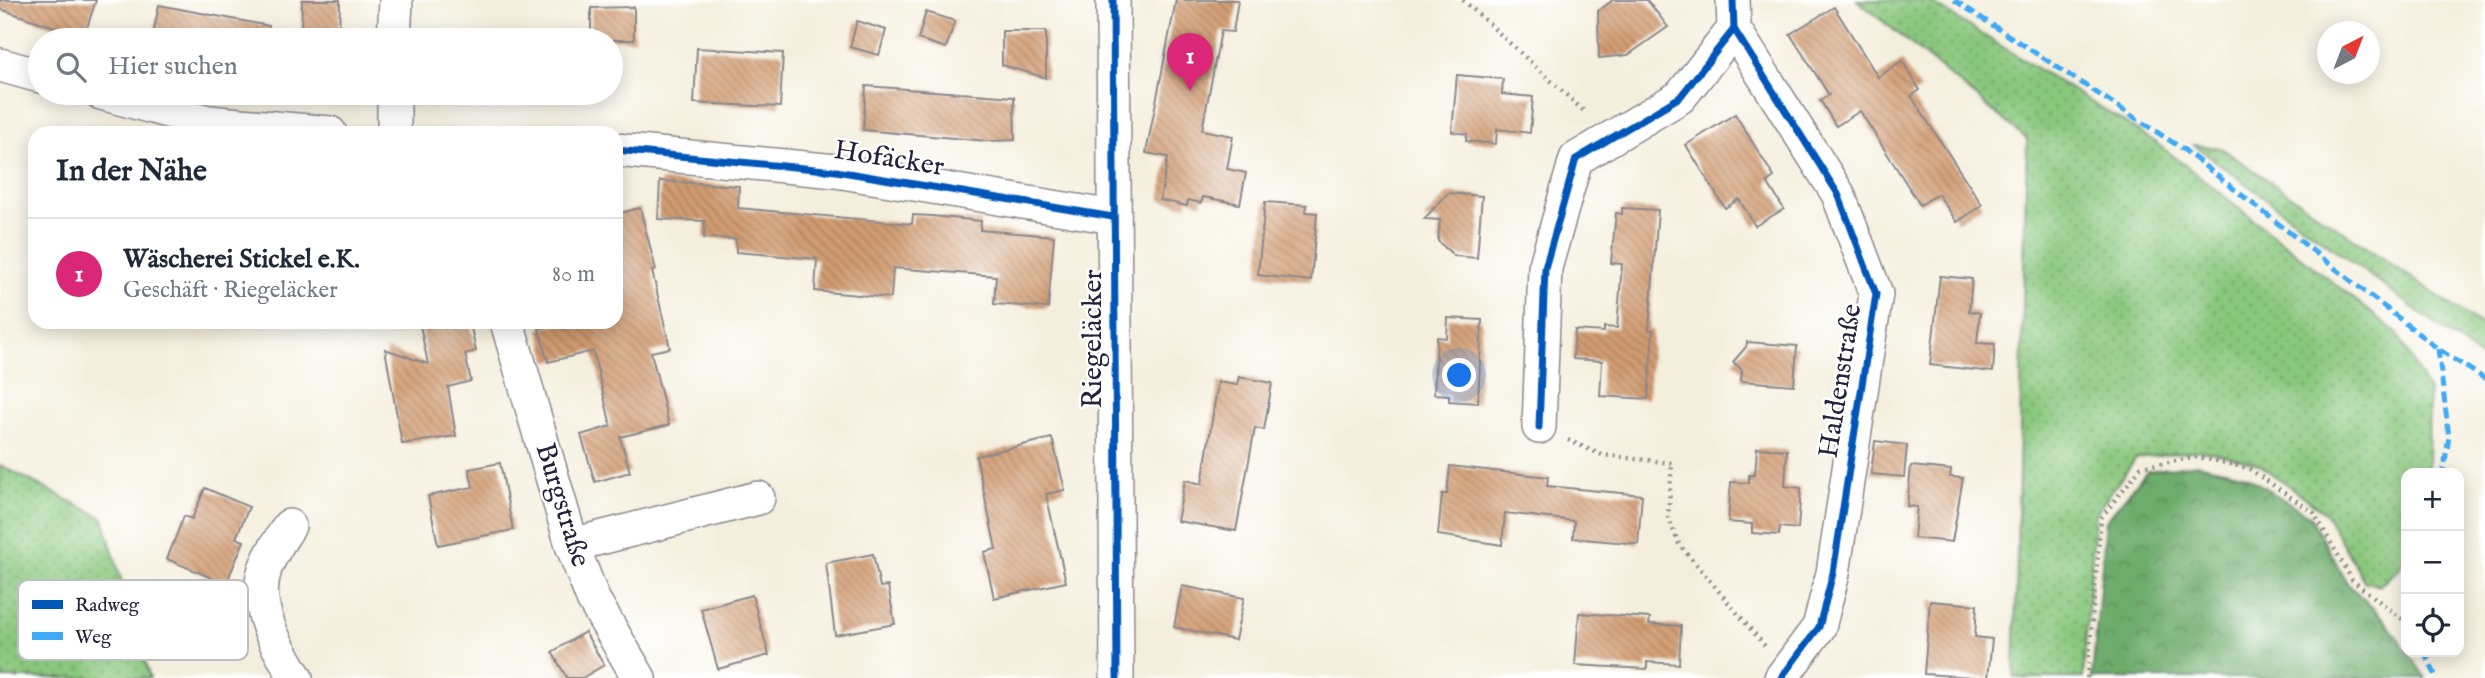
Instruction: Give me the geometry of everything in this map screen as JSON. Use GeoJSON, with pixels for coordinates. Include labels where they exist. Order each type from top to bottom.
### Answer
{"type":"FeatureCollection","features":[{"type":"Feature","properties":{"kind":"street"},"geometry":{"type":"LineString","coordinates":[[395,28],[396,0]]}},
{"type":"Feature","properties":{"kind":"street","name":"Riegeläcker"},"geometry":{"type":"LineString","coordinates":[[1114,0],[1116,678]]}},
{"type":"Feature","properties":{"kind":"street","name":"Haldenstraße"},"geometry":{"type":"LineString","coordinates":[[1539,427],[1545,268],[1576,159],[1680,97],[1734,14],[1838,194],[1877,294],[1833,573],[1819,627],[1784,675]]}},
{"type":"Feature","properties":{"kind":"street"},"geometry":{"type":"LineString","coordinates":[[0,65],[28,73]]}},
{"type":"Feature","properties":{"kind":"street"},"geometry":{"type":"LineString","coordinates":[[145,105],[208,122],[252,126]]}},
{"type":"Feature","properties":{"kind":"street"},"geometry":{"type":"LineString","coordinates":[[394,105],[394,126]]}},
{"type":"Feature","properties":{"kind":"street","name":"Hofäcker"},"geometry":{"type":"LineString","coordinates":[[623,151],[836,171],[1113,217]]}},
{"type":"Feature","properties":{"kind":"street","name":"Burgstraße"},"geometry":{"type":"LineString","coordinates":[[509,329],[572,545],[593,599],[639,678]]}},
{"type":"Feature","properties":{"kind":"street"},"geometry":{"type":"LineString","coordinates":[[572,545],[758,498]]}},
{"type":"Feature","properties":{"kind":"street"},"geometry":{"type":"LineString","coordinates":[[289,526],[265,569],[260,600],[282,655],[296,678]]}},
{"type":"Feature","properties":{"kind":"path"},"geometry":{"type":"LineString","coordinates":[[1463,0],[1612,137]]}},
{"type":"Feature","properties":{"kind":"path"},"geometry":{"type":"LineString","coordinates":[[1539,427],[1602,455],[1672,463],[1668,517],[1679,544],[1784,675]]}},
{"type":"Feature","properties":{"kind":"path"},"geometry":{"type":"LineString","coordinates":[[2087,678],[2101,518],[2141,467],[2198,457],[2248,468],[2314,513],[2352,580],[2401,618]]}},
{"type":"Feature","properties":{"kind":"green space"},"geometry":{"type":"Polygon","coordinates":[[[1857,0],[1927,0],[2157,143],[2397,333],[2429,392],[2428,468],[2401,468],[2401,565],[2379,586],[2364,581],[2325,513],[2259,464],[2202,450],[2136,458],[2095,514],[2083,678],[2014,678],[2027,139],[1857,0]]]}},
{"type":"Feature","properties":{"kind":"green space"},"geometry":{"type":"Polygon","coordinates":[[[2194,145],[2221,148],[2485,328],[2485,361],[2194,145]]]}},
{"type":"Feature","properties":{"kind":"green space"},"geometry":{"type":"Polygon","coordinates":[[[2197,464],[2243,474],[2310,516],[2347,583],[2384,619],[2401,643],[2401,657],[2411,657],[2426,678],[2092,678],[2106,520],[2147,471],[2197,464]]]}},
{"type":"Feature","properties":{"kind":"green space"},"geometry":{"type":"Polygon","coordinates":[[[0,465],[103,518],[121,580],[18,580],[18,660],[145,660],[150,678],[0,678],[0,465]]]}},
{"type":"Feature","properties":{"kind":"building"},"geometry":{"type":"Polygon","coordinates":[[[0,0],[96,0],[87,28],[57,28],[0,9],[0,0]]]}},
{"type":"Feature","properties":{"kind":"building"},"geometry":{"type":"Polygon","coordinates":[[[302,0],[340,0],[339,28],[301,28],[302,0]]]}},
{"type":"Feature","properties":{"kind":"building"},"geometry":{"type":"Polygon","coordinates":[[[1176,0],[1238,0],[1233,32],[1221,31],[1202,130],[1233,136],[1227,169],[1246,173],[1240,204],[1203,197],[1201,203],[1188,200],[1187,206],[1160,200],[1168,157],[1146,153],[1176,0]]]}},
{"type":"Feature","properties":{"kind":"building"},"geometry":{"type":"Polygon","coordinates":[[[1613,0],[1647,0],[1668,27],[1628,55],[1599,58],[1598,11],[1613,0]]]}},
{"type":"Feature","properties":{"kind":"building"},"geometry":{"type":"Polygon","coordinates":[[[159,5],[269,26],[269,28],[154,28],[159,5]]]}},
{"type":"Feature","properties":{"kind":"building"},"geometry":{"type":"Polygon","coordinates":[[[634,7],[634,40],[623,40],[623,28],[591,28],[591,8],[634,7]]]}},
{"type":"Feature","properties":{"kind":"building"},"geometry":{"type":"Polygon","coordinates":[[[1834,7],[1878,77],[1902,61],[1920,90],[1911,96],[1982,205],[1957,222],[1938,194],[1920,205],[1860,111],[1836,126],[1820,100],[1829,95],[1790,34],[1834,7]]]}},
{"type":"Feature","properties":{"kind":"building"},"geometry":{"type":"Polygon","coordinates":[[[926,12],[955,21],[946,48],[918,39],[926,12]]]}},
{"type":"Feature","properties":{"kind":"building"},"geometry":{"type":"Polygon","coordinates":[[[857,21],[886,30],[879,55],[850,47],[857,21]]]}},
{"type":"Feature","properties":{"kind":"building"},"geometry":{"type":"Polygon","coordinates":[[[1002,31],[1046,31],[1046,78],[1002,65],[1002,31]]]}},
{"type":"Feature","properties":{"kind":"building"},"geometry":{"type":"Polygon","coordinates":[[[697,48],[783,53],[780,107],[694,103],[697,48]]]}},
{"type":"Feature","properties":{"kind":"building"},"geometry":{"type":"Polygon","coordinates":[[[1457,75],[1503,79],[1502,94],[1533,97],[1530,133],[1497,129],[1496,144],[1466,141],[1467,134],[1452,132],[1457,75]]]}},
{"type":"Feature","properties":{"kind":"building"},"geometry":{"type":"Polygon","coordinates":[[[866,86],[1014,97],[1015,140],[988,141],[863,130],[866,86]]]}},
{"type":"Feature","properties":{"kind":"building"},"geometry":{"type":"Polygon","coordinates":[[[1735,114],[1774,177],[1767,182],[1784,209],[1755,226],[1739,199],[1725,208],[1686,145],[1735,114]]]}},
{"type":"Feature","properties":{"kind":"building"},"geometry":{"type":"Polygon","coordinates":[[[660,181],[739,186],[738,208],[912,224],[913,215],[932,216],[981,221],[980,230],[1054,236],[1048,308],[994,304],[996,276],[893,268],[891,298],[815,291],[817,259],[736,252],[736,239],[704,238],[705,221],[658,219],[660,181]]]}},
{"type":"Feature","properties":{"kind":"building"},"geometry":{"type":"Polygon","coordinates":[[[1448,193],[1482,196],[1477,258],[1454,256],[1438,241],[1440,220],[1424,219],[1448,193]]]}},
{"type":"Feature","properties":{"kind":"building"},"geometry":{"type":"Polygon","coordinates":[[[1265,202],[1307,205],[1306,212],[1317,213],[1311,281],[1258,275],[1265,202]]]}},
{"type":"Feature","properties":{"kind":"building"},"geometry":{"type":"Polygon","coordinates":[[[640,208],[656,270],[652,271],[670,348],[651,352],[669,425],[620,437],[630,472],[595,482],[581,435],[611,426],[593,351],[548,362],[539,329],[623,329],[623,212],[640,208]]]}},
{"type":"Feature","properties":{"kind":"building"},"geometry":{"type":"Polygon","coordinates":[[[1622,208],[1658,210],[1649,330],[1653,330],[1648,399],[1600,396],[1602,361],[1573,359],[1575,330],[1604,332],[1604,327],[1617,328],[1622,264],[1611,263],[1616,213],[1622,214],[1622,208]]]}},
{"type":"Feature","properties":{"kind":"building"},"geometry":{"type":"Polygon","coordinates":[[[1940,276],[1972,279],[1969,311],[1980,313],[1977,343],[1995,344],[1993,372],[1930,365],[1940,276]]]}},
{"type":"Feature","properties":{"kind":"building"},"geometry":{"type":"Polygon","coordinates":[[[1448,318],[1482,320],[1478,403],[1449,401],[1449,395],[1434,394],[1437,337],[1447,338],[1448,318]]]}},
{"type":"Feature","properties":{"kind":"building"},"geometry":{"type":"Polygon","coordinates":[[[421,329],[471,329],[476,351],[465,354],[471,381],[448,387],[456,436],[402,444],[385,349],[428,364],[421,329]]]}},
{"type":"Feature","properties":{"kind":"building"},"geometry":{"type":"Polygon","coordinates":[[[1747,342],[1797,346],[1794,385],[1741,381],[1742,370],[1733,362],[1747,342]]]}},
{"type":"Feature","properties":{"kind":"building"},"geometry":{"type":"Polygon","coordinates":[[[1239,377],[1272,383],[1264,430],[1255,428],[1236,531],[1177,521],[1185,480],[1202,484],[1218,382],[1237,385],[1239,377]]]}},
{"type":"Feature","properties":{"kind":"building"},"geometry":{"type":"Polygon","coordinates":[[[1052,438],[1065,490],[1046,494],[1066,582],[994,598],[984,552],[996,549],[976,456],[1052,438]]]}},
{"type":"Feature","properties":{"kind":"building"},"geometry":{"type":"Polygon","coordinates":[[[1875,441],[1907,445],[1904,477],[1871,474],[1875,441]]]}},
{"type":"Feature","properties":{"kind":"building"},"geometry":{"type":"Polygon","coordinates":[[[1757,448],[1787,450],[1785,486],[1801,488],[1798,529],[1780,527],[1779,535],[1752,533],[1752,524],[1728,522],[1731,482],[1749,483],[1749,475],[1755,475],[1757,448]]]}},
{"type":"Feature","properties":{"kind":"building"},"geometry":{"type":"Polygon","coordinates":[[[500,463],[513,530],[438,545],[428,496],[473,487],[469,469],[500,463]]]}},
{"type":"Feature","properties":{"kind":"building"},"geometry":{"type":"Polygon","coordinates":[[[1450,466],[1548,477],[1547,486],[1642,495],[1638,544],[1573,538],[1574,521],[1505,513],[1502,545],[1438,535],[1442,494],[1447,494],[1450,466]]]}},
{"type":"Feature","properties":{"kind":"building"},"geometry":{"type":"Polygon","coordinates":[[[1911,466],[1951,470],[1950,477],[1963,478],[1952,542],[1914,538],[1917,507],[1907,506],[1911,466]]]}},
{"type":"Feature","properties":{"kind":"building"},"geometry":{"type":"Polygon","coordinates":[[[205,488],[249,507],[236,538],[244,541],[228,580],[217,580],[167,559],[184,516],[192,519],[205,488]]]}},
{"type":"Feature","properties":{"kind":"building"},"geometry":{"type":"Polygon","coordinates":[[[873,554],[880,587],[888,586],[895,624],[835,635],[826,563],[873,554]]]}},
{"type":"Feature","properties":{"kind":"building"},"geometry":{"type":"Polygon","coordinates":[[[1182,586],[1244,598],[1235,640],[1174,627],[1182,586]]]}},
{"type":"Feature","properties":{"kind":"building"},"geometry":{"type":"Polygon","coordinates":[[[752,595],[769,655],[718,669],[701,609],[752,595]]]}},
{"type":"Feature","properties":{"kind":"building"},"geometry":{"type":"Polygon","coordinates":[[[1930,601],[1977,605],[1975,637],[1992,639],[1988,678],[1924,674],[1930,601]]]}},
{"type":"Feature","properties":{"kind":"building"},"geometry":{"type":"Polygon","coordinates":[[[1579,613],[1650,618],[1649,624],[1681,626],[1679,664],[1647,662],[1647,669],[1575,665],[1579,613]]]}},
{"type":"Feature","properties":{"kind":"building"},"geometry":{"type":"Polygon","coordinates":[[[585,632],[604,665],[582,678],[567,678],[552,652],[585,632]]]}},
{"type":"Feature","properties":{"kind":"marked path"},"geometry":{"type":"LineString","coordinates":[[1954,0],[2183,149],[2438,349],[2485,379]]}},
{"type":"Feature","properties":{"kind":"marked path"},"geometry":{"type":"LineString","coordinates":[[2438,349],[2449,437],[2444,468]]}},
{"type":"Feature","properties":{"kind":"marked path"},"geometry":{"type":"LineString","coordinates":[[2426,657],[2437,678]]}},
{"type":"Feature","properties":{"kind":"cycle path"},"geometry":{"type":"LineString","coordinates":[[1113,0],[1117,678]]}},
{"type":"Feature","properties":{"kind":"cycle path"},"geometry":{"type":"LineString","coordinates":[[1733,0],[1734,29],[1838,194],[1876,294],[1833,573],[1819,627],[1781,678]]}},
{"type":"Feature","properties":{"kind":"cycle path"},"geometry":{"type":"LineString","coordinates":[[1539,427],[1545,268],[1576,159],[1680,97],[1734,29]]}},
{"type":"Feature","properties":{"kind":"cycle path"},"geometry":{"type":"LineString","coordinates":[[623,151],[836,171],[1113,217]]}},
{"type":"Feature","properties":{"kind":"place","name":"Wäscherei Stickel e.K."},"geometry":{"type":"Point","coordinates":[1190,91]}}]}
